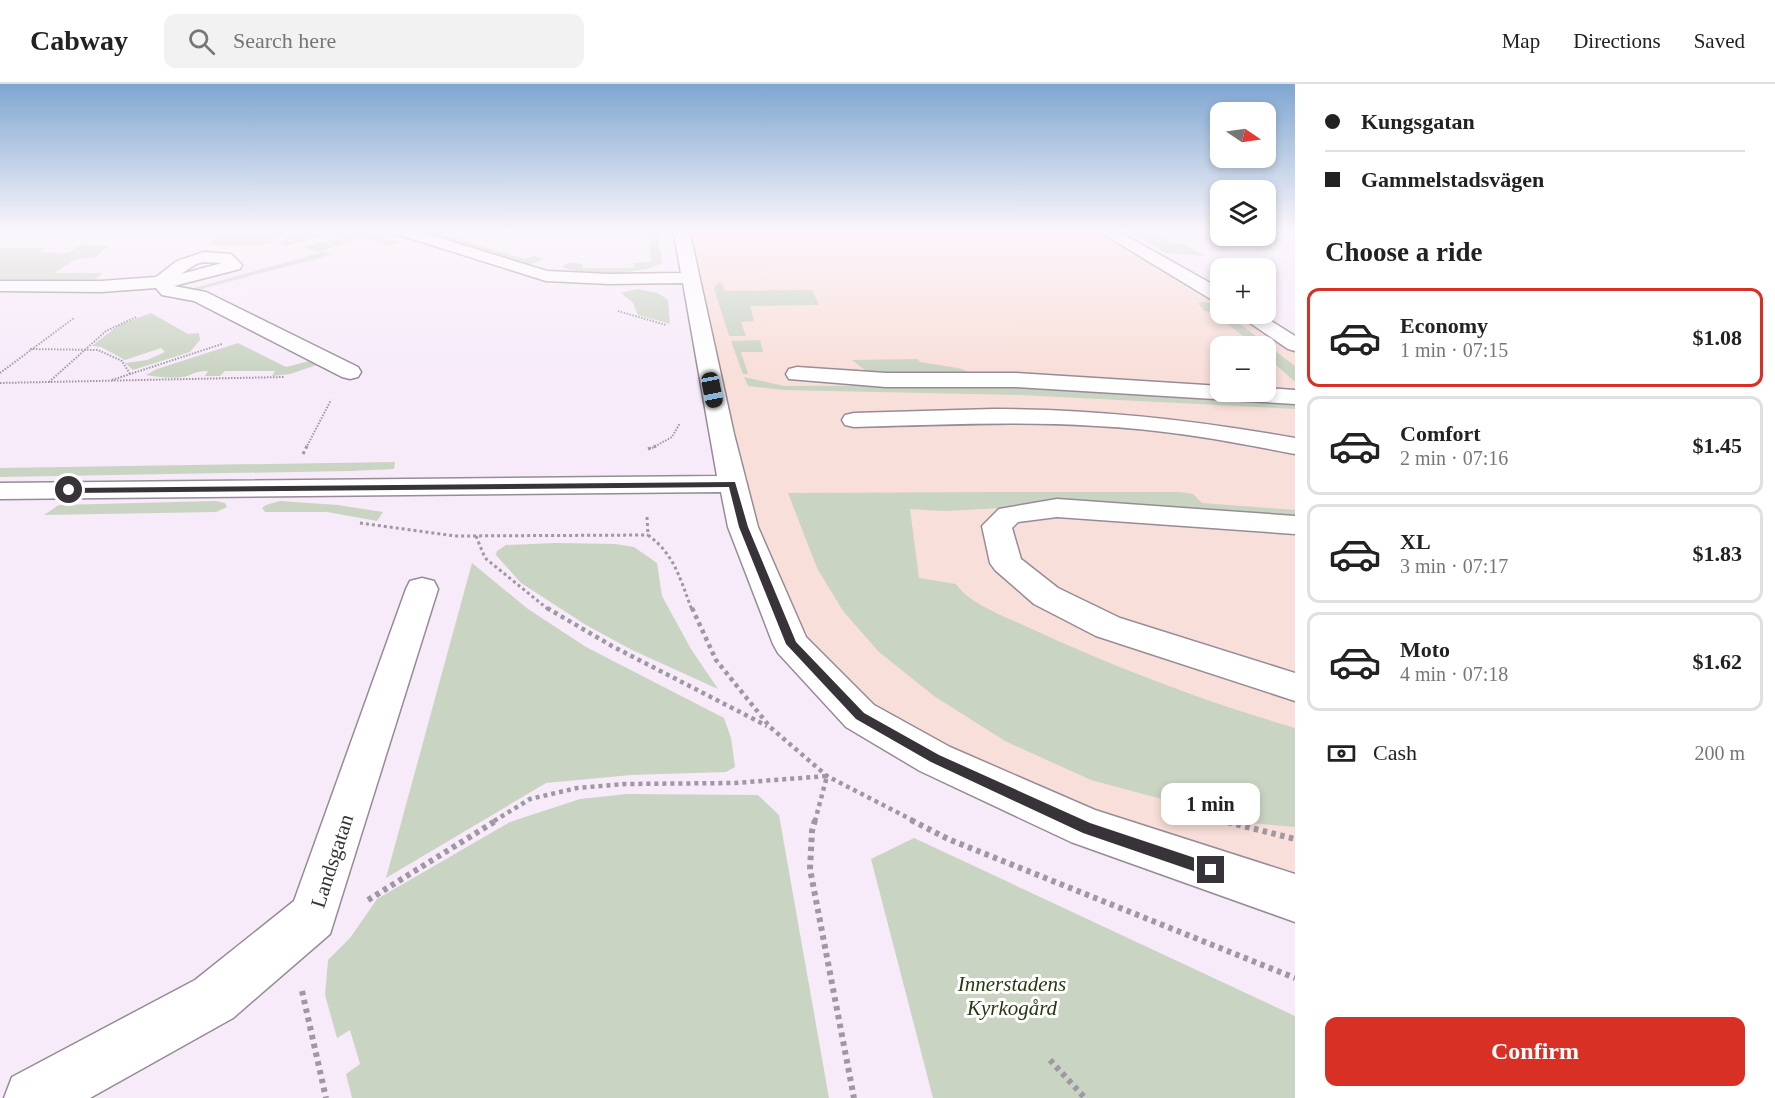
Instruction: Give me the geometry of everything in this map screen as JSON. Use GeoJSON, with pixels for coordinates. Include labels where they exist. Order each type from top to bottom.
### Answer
{"type":"FeatureCollection","features":[{"type":"Feature","properties":{"kind":"street"},"geometry":{"type":"LineString","coordinates":[[553,276],[609,279],[690,278],[720,434],[743,527],[791,644],[860,716],[935,759],[1088,828],[1295,898]]}},
{"type":"Feature","properties":{"kind":"street"},"geometry":{"type":"LineString","coordinates":[[1185,276],[1210,291]]}},
{"type":"Feature","properties":{"kind":"street"},"geometry":{"type":"LineString","coordinates":[[0,286],[161,282],[168,291],[199,296],[350,372]]}},
{"type":"Feature","properties":{"kind":"street"},"geometry":{"type":"LineString","coordinates":[[1276,322],[1295,325]]}},
{"type":"Feature","properties":{"kind":"street"},"geometry":{"type":"LineString","coordinates":[[1263,324],[1295,345]]}},
{"type":"Feature","properties":{"kind":"street"},"geometry":{"type":"LineString","coordinates":[[797,374],[886,380],[1016,380],[1295,397]]}},
{"type":"Feature","properties":{"kind":"street"},"geometry":{"type":"LineString","coordinates":[[854,420],[1038,416],[1115,420],[1178,426],[1295,446]]}},
{"type":"Feature","properties":{"kind":"street"},"geometry":{"type":"LineString","coordinates":[[0,491],[733,484]]}},
{"type":"Feature","properties":{"kind":"street"},"geometry":{"type":"LineString","coordinates":[[1295,525],[1057,508],[1009,515],[997,526],[1006,562],[1046,596],[1108,627],[1295,687]]}},
{"type":"Feature","properties":{"kind":"street","name":"Landsgatan"},"geometry":{"type":"LineString","coordinates":[[33,1098],[214,999],[313,917],[422,589]]}},
{"type":"Feature","properties":{"kind":"path"},"geometry":{"type":"LineString","coordinates":[[48,382],[106,331],[126,320],[199,296]]}},
{"type":"Feature","properties":{"kind":"path"},"geometry":{"type":"LineString","coordinates":[[0,373],[29,349],[74,318]]}},
{"type":"Feature","properties":{"kind":"path"},"geometry":{"type":"LineString","coordinates":[[109,381],[263,330]]}},
{"type":"Feature","properties":{"kind":"path"},"geometry":{"type":"LineString","coordinates":[[29,349],[98,350],[122,361],[130,374]]}},
{"type":"Feature","properties":{"kind":"path"},"geometry":{"type":"LineString","coordinates":[[0,383],[283,377],[328,362]]}},
{"type":"Feature","properties":{"kind":"path"},"geometry":{"type":"LineString","coordinates":[[301,458],[339,385],[350,372]]}},
{"type":"Feature","properties":{"kind":"path"},"geometry":{"type":"LineString","coordinates":[[359,523],[445,535],[648,536]]}},
{"type":"Feature","properties":{"kind":"path"},"geometry":{"type":"LineString","coordinates":[[476,536],[485,558],[540,604],[612,646],[770,727]]}},
{"type":"Feature","properties":{"kind":"path"},"geometry":{"type":"LineString","coordinates":[[366,900],[530,799],[545,794],[617,784],[723,784],[827,776],[812,831],[810,869],[854,1098]]}},
{"type":"Feature","properties":{"kind":"path"},"geometry":{"type":"LineString","coordinates":[[1207,817],[1295,839]]}},
{"type":"Feature","properties":{"kind":"path"},"geometry":{"type":"LineString","coordinates":[[299,978],[326,1098]]}},
{"type":"Feature","properties":{"kind":"path"},"geometry":{"type":"LineString","coordinates":[[1050,1060],[1085,1098]]}},
{"type":"Feature","properties":{"kind":"shaded area"},"geometry":{"type":"Polygon","coordinates":[[[695,276],[1187,276],[1210,290],[1210,324],[1262,324],[1295,345],[1295,902],[1074,824],[830,680],[768,592],[695,276]]]}},
{"type":"Feature","properties":{"kind":"green space"},"geometry":{"type":"Polygon","coordinates":[[[0,276],[99,276],[96,279],[0,281],[0,276]]]}},
{"type":"Feature","properties":{"kind":"green space"},"geometry":{"type":"Polygon","coordinates":[[[236,276],[249,276],[193,291],[179,288],[191,289],[236,276]]]}},
{"type":"Feature","properties":{"kind":"green space"},"geometry":{"type":"Polygon","coordinates":[[[718,283],[722,283],[725,291],[812,290],[819,305],[750,306],[754,321],[741,322],[746,336],[729,336],[714,288],[718,283]]]}},
{"type":"Feature","properties":{"kind":"green space"},"geometry":{"type":"Polygon","coordinates":[[[637,289],[658,293],[668,300],[670,324],[638,315],[633,303],[621,293],[637,289]]]}},
{"type":"Feature","properties":{"kind":"green space"},"geometry":{"type":"Polygon","coordinates":[[[1198,303],[1210,303],[1210,312],[1204,311],[1198,303]]]}},
{"type":"Feature","properties":{"kind":"green space"},"geometry":{"type":"Polygon","coordinates":[[[151,313],[188,334],[199,333],[200,340],[190,352],[133,370],[125,363],[147,360],[165,352],[161,348],[125,360],[101,347],[92,346],[119,325],[151,313]]]}},
{"type":"Feature","properties":{"kind":"green space"},"geometry":{"type":"Polygon","coordinates":[[[1228,324],[1240,324],[1256,336],[1243,336],[1228,324]]]}},
{"type":"Feature","properties":{"kind":"green space"},"geometry":{"type":"Polygon","coordinates":[[[760,340],[763,352],[741,352],[748,374],[743,374],[731,341],[760,340]]]}},
{"type":"Feature","properties":{"kind":"green space"},"geometry":{"type":"Polygon","coordinates":[[[238,343],[286,367],[309,361],[317,365],[290,374],[272,376],[275,371],[225,371],[220,376],[205,376],[208,371],[203,371],[175,378],[146,375],[157,369],[238,343]]]}},
{"type":"Feature","properties":{"kind":"green space"},"geometry":{"type":"Polygon","coordinates":[[[1276,351],[1295,366],[1295,382],[1276,365],[1276,351]]]}},
{"type":"Feature","properties":{"kind":"green space"},"geometry":{"type":"Polygon","coordinates":[[[918,359],[920,362],[958,368],[975,374],[870,374],[852,360],[918,359]]]}},
{"type":"Feature","properties":{"kind":"green space"},"geometry":{"type":"Polygon","coordinates":[[[744,377],[784,386],[1017,385],[1210,397],[1210,402],[1295,403],[1295,409],[1020,395],[784,390],[748,386],[744,377]]]}},
{"type":"Feature","properties":{"kind":"green space"},"geometry":{"type":"Polygon","coordinates":[[[395,462],[394,469],[349,471],[0,477],[0,468],[395,462]]]}},
{"type":"Feature","properties":{"kind":"green space"},"geometry":{"type":"Polygon","coordinates":[[[1180,492],[1193,494],[1202,503],[1295,510],[1295,519],[1059,505],[945,511],[910,509],[919,578],[956,584],[962,592],[992,611],[1130,671],[1196,696],[1295,728],[1295,827],[1251,823],[1091,780],[1005,741],[934,696],[879,652],[843,611],[817,568],[788,493],[1180,492]]]}},
{"type":"Feature","properties":{"kind":"green space"},"geometry":{"type":"Polygon","coordinates":[[[216,501],[225,503],[227,507],[216,512],[44,515],[59,505],[216,501]]]}},
{"type":"Feature","properties":{"kind":"green space"},"geometry":{"type":"Polygon","coordinates":[[[280,501],[338,505],[383,512],[377,521],[327,512],[265,512],[262,508],[280,501]]]}},
{"type":"Feature","properties":{"kind":"green space"},"geometry":{"type":"Polygon","coordinates":[[[615,544],[634,547],[657,563],[662,596],[691,649],[718,689],[632,650],[586,625],[521,583],[496,555],[497,551],[506,545],[615,544]]]}},
{"type":"Feature","properties":{"kind":"green space"},"geometry":{"type":"Polygon","coordinates":[[[472,563],[528,609],[586,647],[724,718],[731,738],[735,767],[726,772],[631,775],[546,783],[386,878],[472,563]]]}},
{"type":"Feature","properties":{"kind":"green space"},"geometry":{"type":"Polygon","coordinates":[[[627,794],[758,795],[779,815],[829,1098],[352,1098],[346,1074],[360,1064],[350,1030],[337,1038],[325,995],[328,960],[350,938],[377,899],[510,822],[580,799],[627,794]]]}},
{"type":"Feature","properties":{"kind":"green space","name":"Innerstadens Kyrkogård"},"geometry":{"type":"Polygon","coordinates":[[[914,838],[1295,1016],[1295,1098],[933,1098],[871,859],[914,838]]]}},
{"type":"Feature","properties":{"kind":"route"},"geometry":{"type":"LineString","coordinates":[[69,490],[733,484],[743,527],[791,644],[860,716],[935,759],[1088,828],[1211,870]]}}]}
